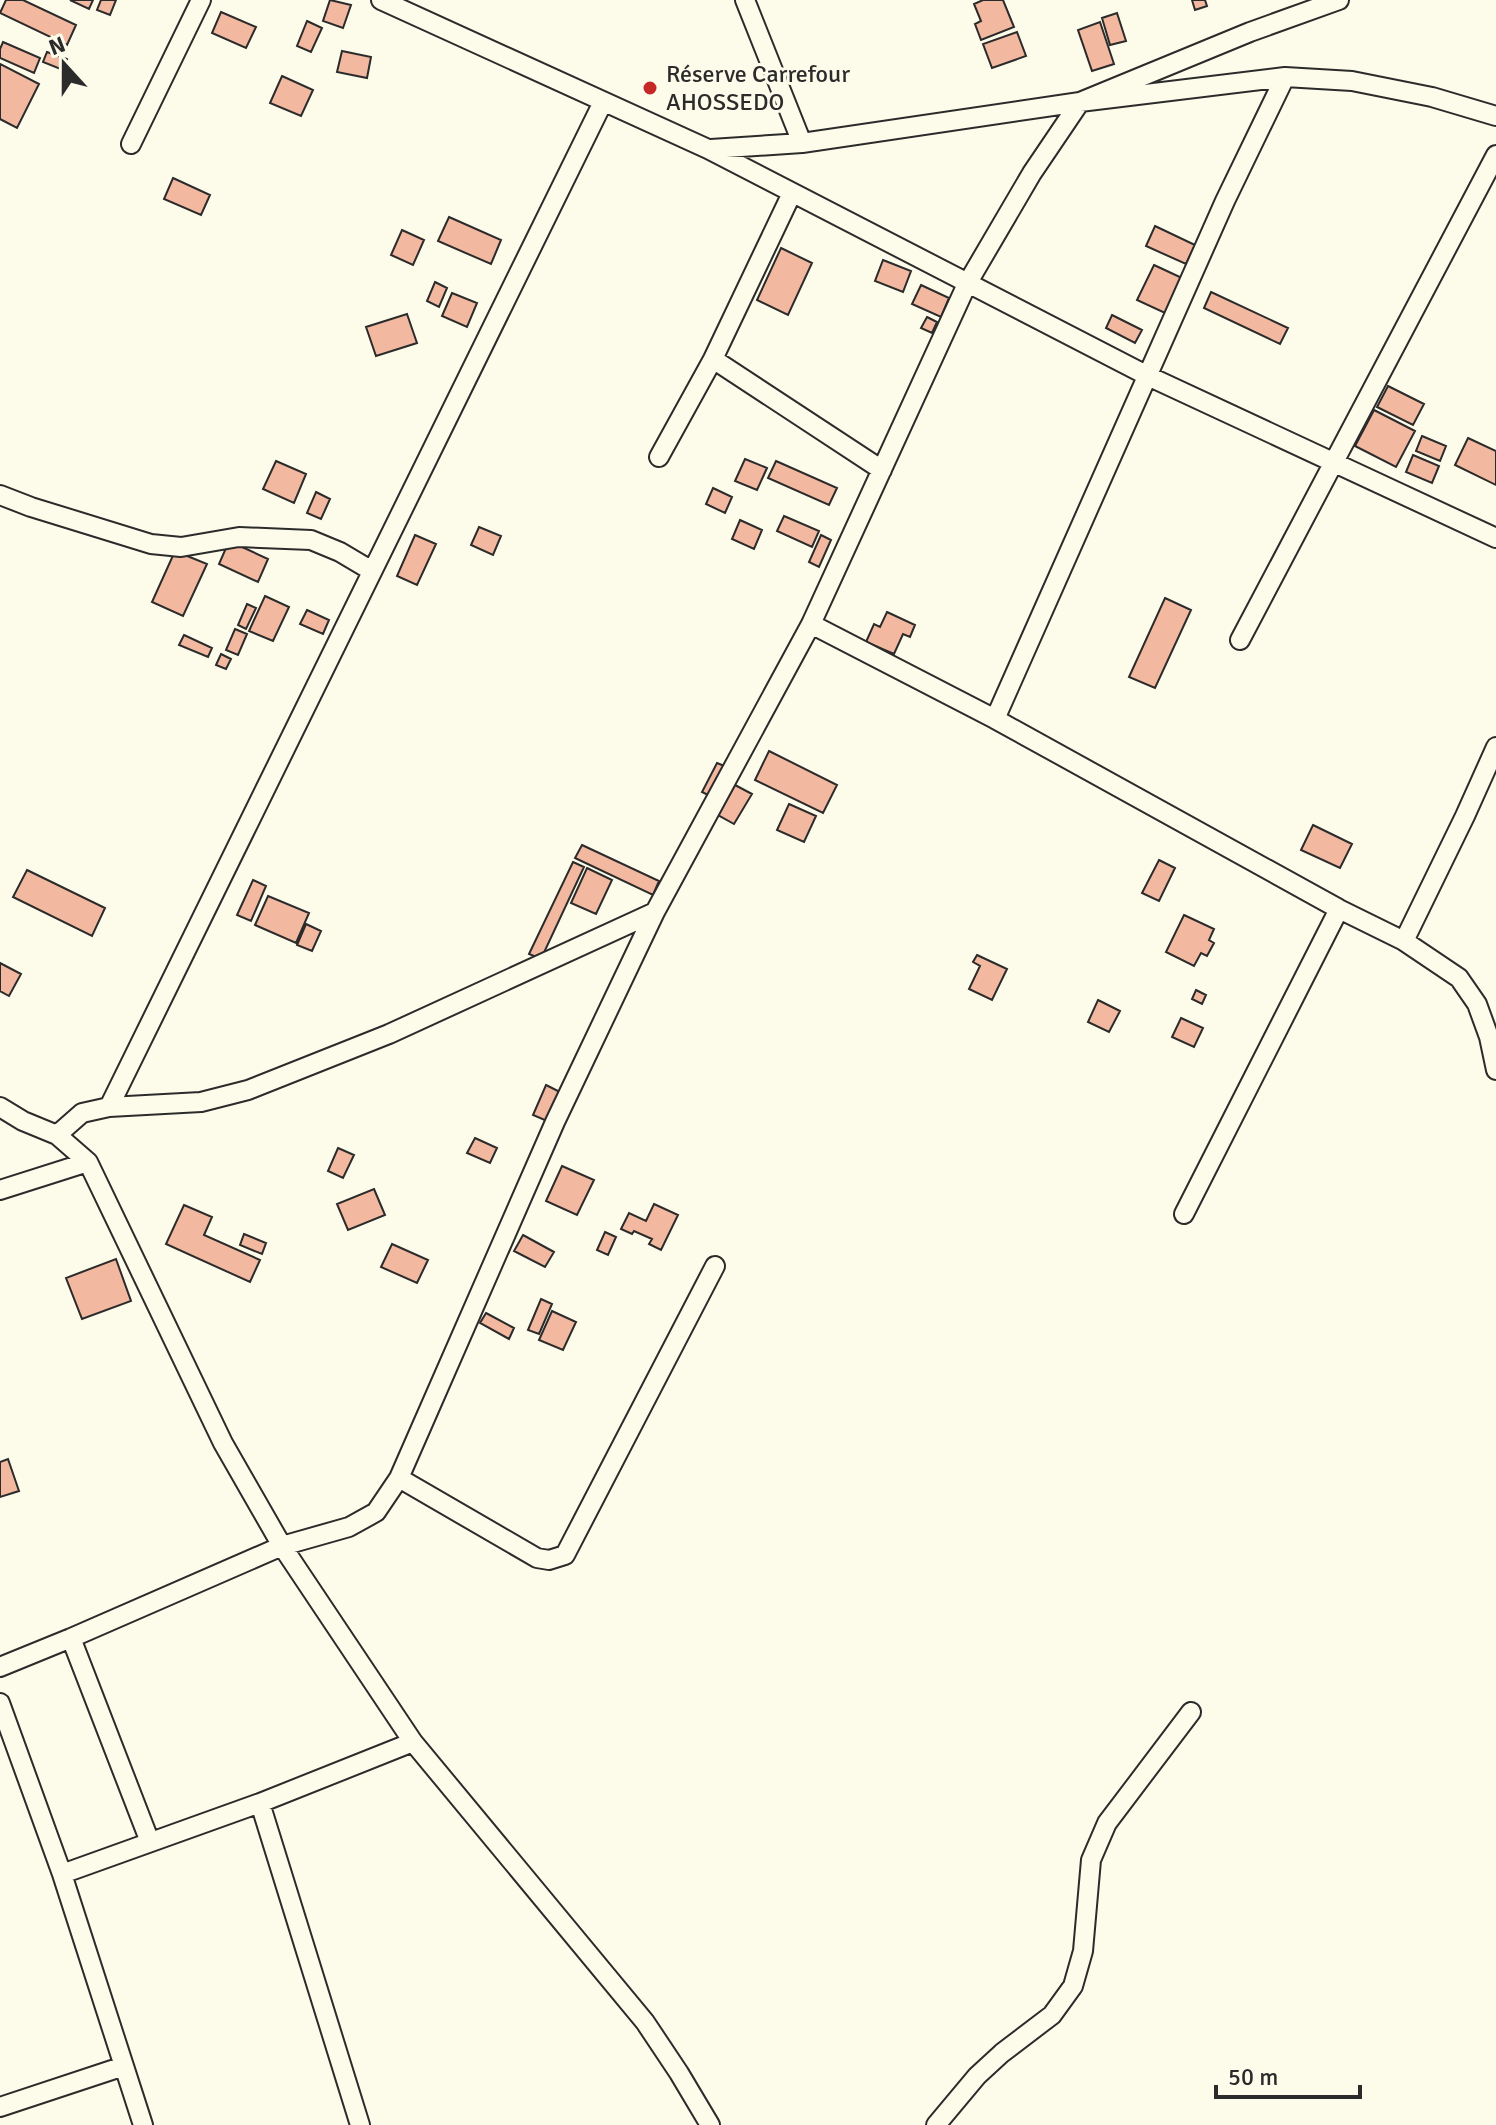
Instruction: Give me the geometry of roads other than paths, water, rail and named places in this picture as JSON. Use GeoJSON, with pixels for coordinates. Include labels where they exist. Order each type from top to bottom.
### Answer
{"type":"FeatureCollection","features":[{"type":"Feature","properties":{"kind":"street"},"geometry":{"type":"LineString","coordinates":[[131,144],[201,0]]}},
{"type":"Feature","properties":{"kind":"street"},"geometry":{"type":"LineString","coordinates":[[381,0],[708,149],[1148,376],[1496,538]]}},
{"type":"Feature","properties":{"kind":"street"},"geometry":{"type":"LineString","coordinates":[[745,0],[802,143]]}},
{"type":"Feature","properties":{"kind":"street"},"geometry":{"type":"LineString","coordinates":[[0,1667],[282,1546],[349,1527],[376,1512],[399,1478],[555,1122],[655,912],[811,624],[967,284],[1032,173],[1080,102],[1250,32],[1339,0]]}},
{"type":"Feature","properties":{"kind":"street"},"geometry":{"type":"LineString","coordinates":[[708,149],[802,143],[1080,102],[1285,77],[1352,81],[1432,97],[1496,116]]}},
{"type":"Feature","properties":{"kind":"street"},"geometry":{"type":"LineString","coordinates":[[995,719],[1225,201],[1285,77]]}},
{"type":"Feature","properties":{"kind":"street"},"geometry":{"type":"LineString","coordinates":[[109,1107],[603,102]]}},
{"type":"Feature","properties":{"kind":"street"},"geometry":{"type":"LineString","coordinates":[[1240,640],[1496,155]]}},
{"type":"Feature","properties":{"kind":"street"},"geometry":{"type":"LineString","coordinates":[[659,457],[713,359],[792,193]]}},
{"type":"Feature","properties":{"kind":"street"},"geometry":{"type":"LineString","coordinates":[[713,359],[882,470]]}},
{"type":"Feature","properties":{"kind":"street"},"geometry":{"type":"LineString","coordinates":[[0,495],[151,544],[181,547],[239,537],[311,540],[340,552],[372,571]]}},
{"type":"Feature","properties":{"kind":"street"},"geometry":{"type":"LineString","coordinates":[[811,624],[995,719],[1339,909],[1404,941],[1459,978],[1477,1004],[1489,1037],[1496,1070]]}},
{"type":"Feature","properties":{"kind":"street"},"geometry":{"type":"LineString","coordinates":[[1404,941],[1496,747]]}},
{"type":"Feature","properties":{"kind":"street"},"geometry":{"type":"LineString","coordinates":[[1184,1214],[1339,909]]}},
{"type":"Feature","properties":{"kind":"street"},"geometry":{"type":"LineString","coordinates":[[57,1135],[82,1113],[109,1107],[201,1102],[248,1090],[389,1034],[655,912]]}},
{"type":"Feature","properties":{"kind":"street"},"geometry":{"type":"LineString","coordinates":[[0,1107],[23,1121],[57,1135],[88,1162],[217,1430],[282,1546],[413,1742],[645,2022],[710,2125]]}},
{"type":"Feature","properties":{"kind":"street"},"geometry":{"type":"LineString","coordinates":[[0,1190],[88,1162]]}},
{"type":"Feature","properties":{"kind":"street"},"geometry":{"type":"LineString","coordinates":[[399,1478],[537,1558],[549,1560],[565,1555],[715,1266]]}},
{"type":"Feature","properties":{"kind":"street"},"geometry":{"type":"LineString","coordinates":[[71,1638],[150,1842]]}},
{"type":"Feature","properties":{"kind":"street"},"geometry":{"type":"LineString","coordinates":[[0,1703],[62,1874],[143,2125]]}},
{"type":"Feature","properties":{"kind":"street"},"geometry":{"type":"LineString","coordinates":[[936,2125],[977,2076],[1052,2015],[1073,1986],[1083,1951],[1091,1860],[1107,1823],[1191,1712]]}},
{"type":"Feature","properties":{"kind":"street"},"geometry":{"type":"LineString","coordinates":[[62,1874],[260,1803],[413,1742]]}},
{"type":"Feature","properties":{"kind":"street"},"geometry":{"type":"LineString","coordinates":[[260,1803],[360,2125]]}},
{"type":"Feature","properties":{"kind":"street"},"geometry":{"type":"LineString","coordinates":[[0,2107],[124,2066]]}},
{"type":"Feature","properties":{"kind":"place","name":"Réserve Carrefour AHOSSEDO"},"geometry":{"type":"Point","coordinates":[650,88]}}]}
